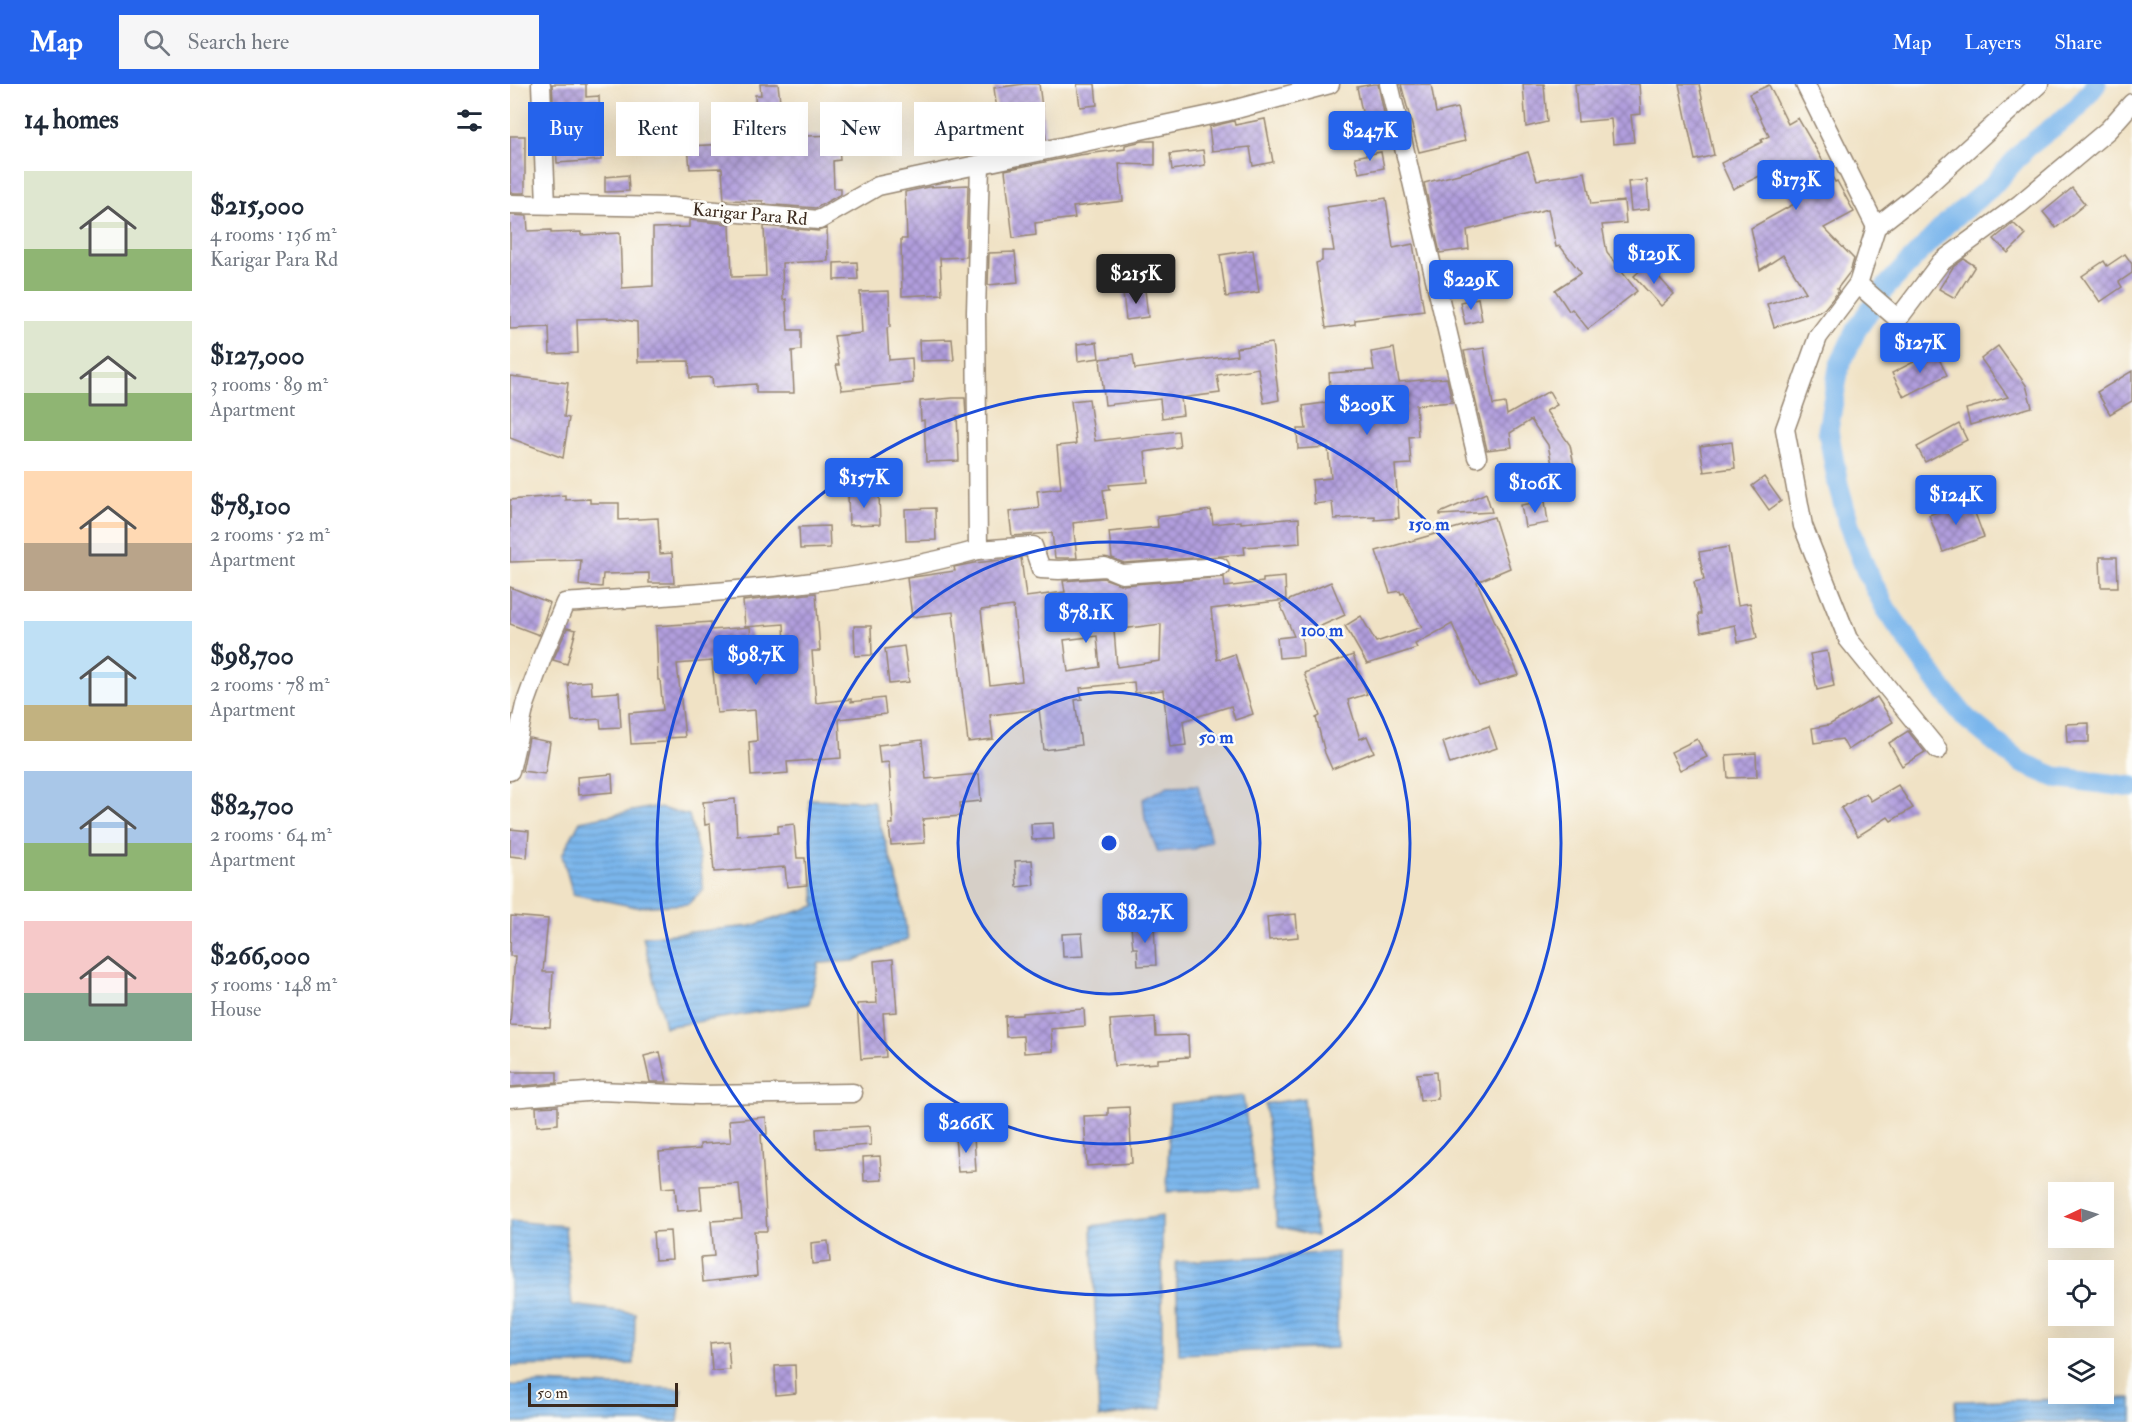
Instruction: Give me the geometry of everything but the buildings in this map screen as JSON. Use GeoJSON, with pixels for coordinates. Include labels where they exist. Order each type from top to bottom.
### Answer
{"type":"FeatureCollection","features":[{"type":"Feature","properties":{"kind":"street"},"geometry":{"type":"LineString","coordinates":[[541,84],[546,204]]}},
{"type":"Feature","properties":{"kind":"street","name":"Karigar Para Rd"},"geometry":{"type":"LineString","coordinates":[[510,204],[671,207],[819,220],[878,186],[1225,112],[1330,84]]}},
{"type":"Feature","properties":{"kind":"street"},"geometry":{"type":"LineString","coordinates":[[1389,84],[1477,457]]}},
{"type":"Feature","properties":{"kind":"street"},"geometry":{"type":"LineString","coordinates":[[1805,84],[1876,227]]}},
{"type":"Feature","properties":{"kind":"street"},"geometry":{"type":"LineString","coordinates":[[1938,750],[1848,639],[1803,526],[1785,429],[1818,337],[1858,284],[1876,227],[1918,194],[2039,84]]}},
{"type":"Feature","properties":{"kind":"street"},"geometry":{"type":"LineString","coordinates":[[1858,284],[1898,319],[1941,262],[2020,204],[2108,130],[2132,103]]}},
{"type":"Feature","properties":{"kind":"street"},"geometry":{"type":"LineString","coordinates":[[978,550],[976,312],[980,165]]}},
{"type":"Feature","properties":{"kind":"street"},"geometry":{"type":"LineString","coordinates":[[510,771],[525,705],[565,603],[770,588],[927,564],[978,550],[1033,546],[1041,569],[1104,567],[1122,574],[1220,567]]}},
{"type":"Feature","properties":{"kind":"street"},"geometry":{"type":"LineString","coordinates":[[510,1098],[599,1091],[699,1095],[853,1093]]}},
{"type":"Feature","properties":{"kind":"water"},"geometry":{"type":"Polygon","coordinates":[[[1198,785],[1211,841],[1194,849],[1158,852],[1145,819],[1143,799],[1168,786],[1198,785]]]}},
{"type":"Feature","properties":{"kind":"water"},"geometry":{"type":"Polygon","coordinates":[[[809,799],[873,801],[899,886],[908,939],[854,961],[819,963],[809,1004],[665,1027],[643,937],[751,926],[815,906],[809,799]]]}},
{"type":"Feature","properties":{"kind":"water"},"geometry":{"type":"Polygon","coordinates":[[[654,807],[689,815],[700,860],[703,890],[688,904],[636,907],[573,894],[562,855],[580,821],[654,807]]]}},
{"type":"Feature","properties":{"kind":"water"},"geometry":{"type":"Polygon","coordinates":[[[1243,1096],[1257,1189],[1167,1192],[1170,1104],[1243,1096]]]}},
{"type":"Feature","properties":{"kind":"water"},"geometry":{"type":"Polygon","coordinates":[[[1304,1098],[1316,1236],[1277,1226],[1265,1104],[1304,1098]]]}},
{"type":"Feature","properties":{"kind":"water"},"geometry":{"type":"Polygon","coordinates":[[[1162,1216],[1162,1408],[1099,1418],[1092,1226],[1162,1216]]]}},
{"type":"Feature","properties":{"kind":"water"},"geometry":{"type":"Polygon","coordinates":[[[510,1221],[565,1226],[572,1305],[635,1313],[634,1364],[510,1366],[510,1221]]]}},
{"type":"Feature","properties":{"kind":"water"},"geometry":{"type":"Polygon","coordinates":[[[1338,1252],[1337,1348],[1179,1354],[1176,1262],[1338,1252]]]}},
{"type":"Feature","properties":{"kind":"water"},"geometry":{"type":"Polygon","coordinates":[[[541,1383],[682,1389],[678,1422],[510,1422],[510,1386],[541,1383]]]}},
{"type":"Feature","properties":{"kind":"water"},"geometry":{"type":"Polygon","coordinates":[[[2114,1398],[2132,1398],[2132,1422],[1956,1422],[1955,1401],[2048,1399],[2048,1404],[2114,1404],[2114,1398]]]}},
{"type":"Feature","properties":{"kind":"waterway"},"geometry":{"type":"LineString","coordinates":[[2096,84],[2076,109],[2026,148],[1991,187],[1947,223],[1886,287],[1856,330],[1839,367],[1828,430],[1838,484],[1850,528],[1866,570],[1886,609],[1943,690],[1966,718],[2020,762],[2055,777],[2132,787]]}}]}
